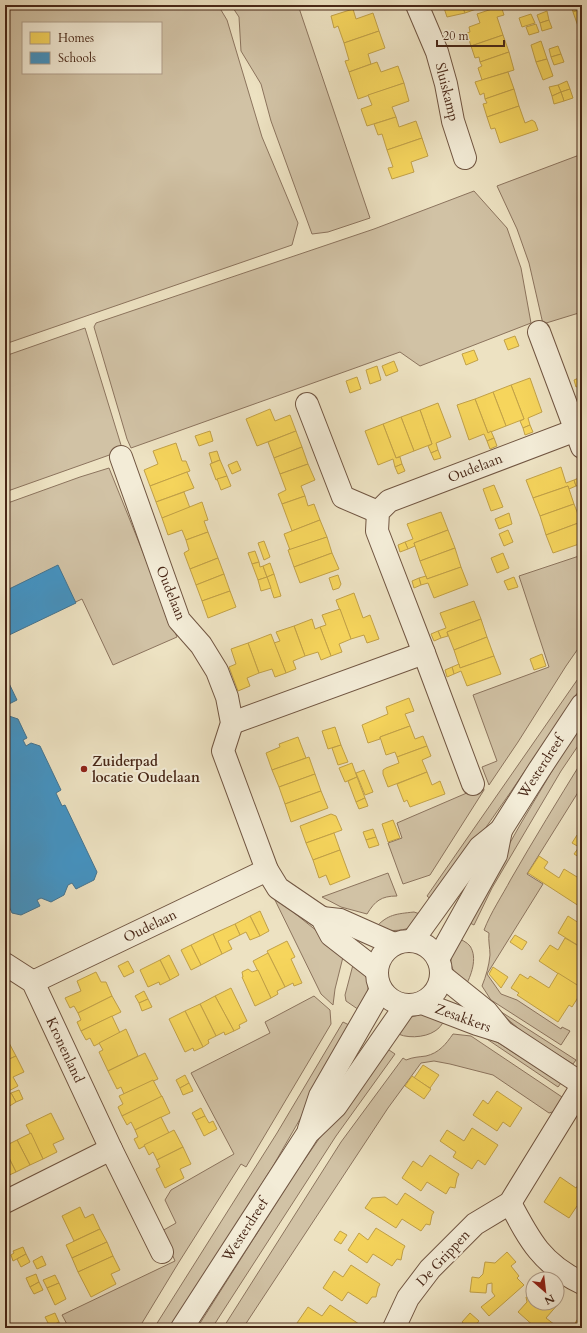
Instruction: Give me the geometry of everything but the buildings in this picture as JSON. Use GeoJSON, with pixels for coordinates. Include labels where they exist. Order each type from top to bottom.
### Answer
{"type":"FeatureCollection","features":[{"type":"Feature","properties":{"kind":"street","name":"Sluiskamp"},"geometry":{"type":"LineString","coordinates":[[417,5],[437,52],[446,84],[453,121],[465,158]]}},
{"type":"Feature","properties":{"kind":"street","name":"Oudelaan"},"geometry":{"type":"LineString","coordinates":[[378,512],[388,501],[579,439],[539,332]]}},
{"type":"Feature","properties":{"kind":"street"},"geometry":{"type":"LineString","coordinates":[[307,404],[343,497],[378,512],[377,531],[473,784]]}},
{"type":"Feature","properties":{"kind":"street","name":"Oudelaan"},"geometry":{"type":"LineString","coordinates":[[120,457],[179,620],[201,645],[217,671],[227,697],[232,724],[223,751],[266,870],[278,888],[322,918],[331,935],[379,980]]}},
{"type":"Feature","properties":{"kind":"street"},"geometry":{"type":"LineString","coordinates":[[232,724],[424,652]]}},
{"type":"Feature","properties":{"kind":"street","name":"Westerdreef"},"geometry":{"type":"LineString","coordinates":[[403,942],[480,847],[501,830],[582,705]]}},
{"type":"Feature","properties":{"kind":"street","name":"Westerdreef"},"geometry":{"type":"LineString","coordinates":[[440,967],[496,855],[501,830]]}},
{"type":"Feature","properties":{"kind":"street","name":"Oudelaan"},"geometry":{"type":"LineString","coordinates":[[33,982],[266,870]]}},
{"type":"Feature","properties":{"kind":"street","name":"Oudelaan"},"geometry":{"type":"LineString","coordinates":[[322,918],[340,920],[403,942]]}},
{"type":"Feature","properties":{"kind":"street"},"geometry":{"type":"LineString","coordinates":[[403,942],[424,944],[432,950],[440,967],[438,987],[431,996],[414,1004],[397,1003],[389,999],[379,980],[379,960],[385,950],[403,942]]}},
{"type":"Feature","properties":{"kind":"street"},"geometry":{"type":"LineString","coordinates":[[5,964],[33,982]]}},
{"type":"Feature","properties":{"kind":"street","name":"Zesakkers"},"geometry":{"type":"LineString","coordinates":[[440,967],[486,1011],[504,1032],[582,1085]]}},
{"type":"Feature","properties":{"kind":"street","name":"Westerdreef"},"geometry":{"type":"LineString","coordinates":[[308,1133],[320,1096],[379,980]]}},
{"type":"Feature","properties":{"kind":"street","name":"Kronenland"},"geometry":{"type":"LineString","coordinates":[[33,982],[111,1149],[162,1252]]}},
{"type":"Feature","properties":{"kind":"street","name":"Westerdreef"},"geometry":{"type":"LineString","coordinates":[[182,1328],[308,1133],[336,1106],[414,1004]]}},
{"type":"Feature","properties":{"kind":"street","name":"Zesakkers"},"geometry":{"type":"LineString","coordinates":[[414,1004],[504,1032]]}},
{"type":"Feature","properties":{"kind":"street","name":"De Grippen"},"geometry":{"type":"LineString","coordinates":[[394,1328],[408,1298],[430,1268],[475,1224],[510,1203],[582,1085]]}},
{"type":"Feature","properties":{"kind":"street"},"geometry":{"type":"LineString","coordinates":[[5,1202],[111,1149]]}},
{"type":"Feature","properties":{"kind":"street"},"geometry":{"type":"LineString","coordinates":[[510,1203],[527,1235],[544,1258],[566,1276],[582,1284]]}},
{"type":"Feature","properties":{"kind":"shaded area"},"geometry":{"type":"Polygon","coordinates":[[[5,5],[218,5],[227,20],[262,137],[298,223],[292,245],[5,344],[5,5]]]}},
{"type":"Feature","properties":{"kind":"shaded area"},"geometry":{"type":"Polygon","coordinates":[[[231,5],[298,5],[370,218],[328,232],[312,234],[271,121],[261,84],[241,51],[239,17],[231,5]]]}},
{"type":"Feature","properties":{"kind":"shaded area"},"geometry":{"type":"Polygon","coordinates":[[[582,154],[582,312],[543,324],[529,263],[517,229],[497,186],[582,154]]]}},
{"type":"Feature","properties":{"kind":"shaded area"},"geometry":{"type":"Polygon","coordinates":[[[474,191],[507,228],[521,268],[531,323],[420,366],[400,352],[131,448],[94,327],[96,323],[374,229],[474,191]]]}},
{"type":"Feature","properties":{"kind":"shaded area"},"geometry":{"type":"Polygon","coordinates":[[[85,328],[121,445],[115,453],[5,492],[5,356],[85,328]]]}},
{"type":"Feature","properties":{"kind":"shaded area"},"geometry":{"type":"Polygon","coordinates":[[[109,468],[177,637],[113,665],[82,599],[5,635],[5,504],[109,468]]]}},
{"type":"Feature","properties":{"kind":"shaded area"},"geometry":{"type":"Polygon","coordinates":[[[582,555],[582,643],[489,785],[482,767],[497,761],[473,695],[549,667],[519,576],[582,555]]]}},
{"type":"Feature","properties":{"kind":"shaded area"},"geometry":{"type":"Polygon","coordinates":[[[582,673],[582,686],[434,902],[427,896],[582,673]]]}},
{"type":"Feature","properties":{"kind":"shaded area"},"geometry":{"type":"Polygon","coordinates":[[[582,725],[582,740],[561,771],[492,888],[474,925],[466,921],[520,825],[568,744],[582,725]]]}},
{"type":"Feature","properties":{"kind":"shaded area"},"geometry":{"type":"Polygon","coordinates":[[[582,761],[582,786],[527,874],[543,884],[487,974],[501,994],[517,1000],[561,1029],[562,1027],[570,1031],[561,1045],[491,1000],[482,986],[490,955],[489,933],[484,930],[493,910],[582,761]]]}},
{"type":"Feature","properties":{"kind":"shaded area"},"geometry":{"type":"Polygon","coordinates":[[[483,786],[484,790],[430,875],[403,884],[388,843],[402,838],[397,823],[483,786]]]}},
{"type":"Feature","properties":{"kind":"shaded area"},"geometry":{"type":"Polygon","coordinates":[[[388,873],[397,896],[379,900],[367,914],[341,907],[322,897],[388,873]]]}},
{"type":"Feature","properties":{"kind":"shaded area"},"geometry":{"type":"Polygon","coordinates":[[[273,896],[327,939],[343,957],[335,989],[333,1005],[321,994],[273,896]]]}},
{"type":"Feature","properties":{"kind":"shaded area"},"geometry":{"type":"Polygon","coordinates":[[[414,912],[420,914],[412,927],[403,930],[385,930],[375,928],[388,917],[402,913],[414,912]]]}},
{"type":"Feature","properties":{"kind":"shaded area"},"geometry":{"type":"Polygon","coordinates":[[[457,937],[470,946],[474,961],[465,987],[455,974],[451,964],[452,953],[457,937]]]}},
{"type":"Feature","properties":{"kind":"shaded area"},"geometry":{"type":"Polygon","coordinates":[[[354,961],[364,973],[368,984],[367,996],[362,1012],[346,1001],[345,995],[354,961]]]}},
{"type":"Feature","properties":{"kind":"shaded area"},"geometry":{"type":"Polygon","coordinates":[[[314,996],[330,1010],[331,1024],[246,1167],[241,1164],[139,1328],[69,1328],[62,1315],[175,1261],[162,1231],[176,1223],[165,1200],[171,1190],[234,1154],[191,1073],[270,1033],[265,1022],[314,996]]]}},
{"type":"Feature","properties":{"kind":"shaded area"},"geometry":{"type":"Polygon","coordinates":[[[492,1006],[576,1060],[573,1064],[525,1034],[492,1006]]]}},
{"type":"Feature","properties":{"kind":"shaded area"},"geometry":{"type":"Polygon","coordinates":[[[423,1014],[445,1020],[436,1030],[426,1035],[409,1037],[395,1032],[411,1017],[423,1014]]]}},
{"type":"Feature","properties":{"kind":"shaded area"},"geometry":{"type":"Polygon","coordinates":[[[343,1022],[353,1027],[273,1166],[170,1328],[154,1328],[277,1133],[343,1022]]]}},
{"type":"Feature","properties":{"kind":"shaded area"},"geometry":{"type":"Polygon","coordinates":[[[475,1031],[497,1042],[561,1083],[558,1087],[475,1031]]]}},
{"type":"Feature","properties":{"kind":"shaded area"},"geometry":{"type":"Polygon","coordinates":[[[453,1034],[471,1036],[562,1097],[556,1111],[549,1113],[493,1075],[434,1061],[421,1063],[388,1108],[243,1328],[223,1328],[341,1142],[403,1058],[406,1060],[431,1055],[445,1045],[453,1034]]]}},
{"type":"Feature","properties":{"kind":"shaded area"},"geometry":{"type":"Polygon","coordinates":[[[383,1046],[395,1054],[336,1136],[212,1328],[197,1328],[294,1175],[383,1046]]]}},
{"type":"Feature","properties":{"kind":"place","name":"Zuiderpad locatie Oudelaan"},"geometry":{"type":"Point","coordinates":[84,769]}}]}
